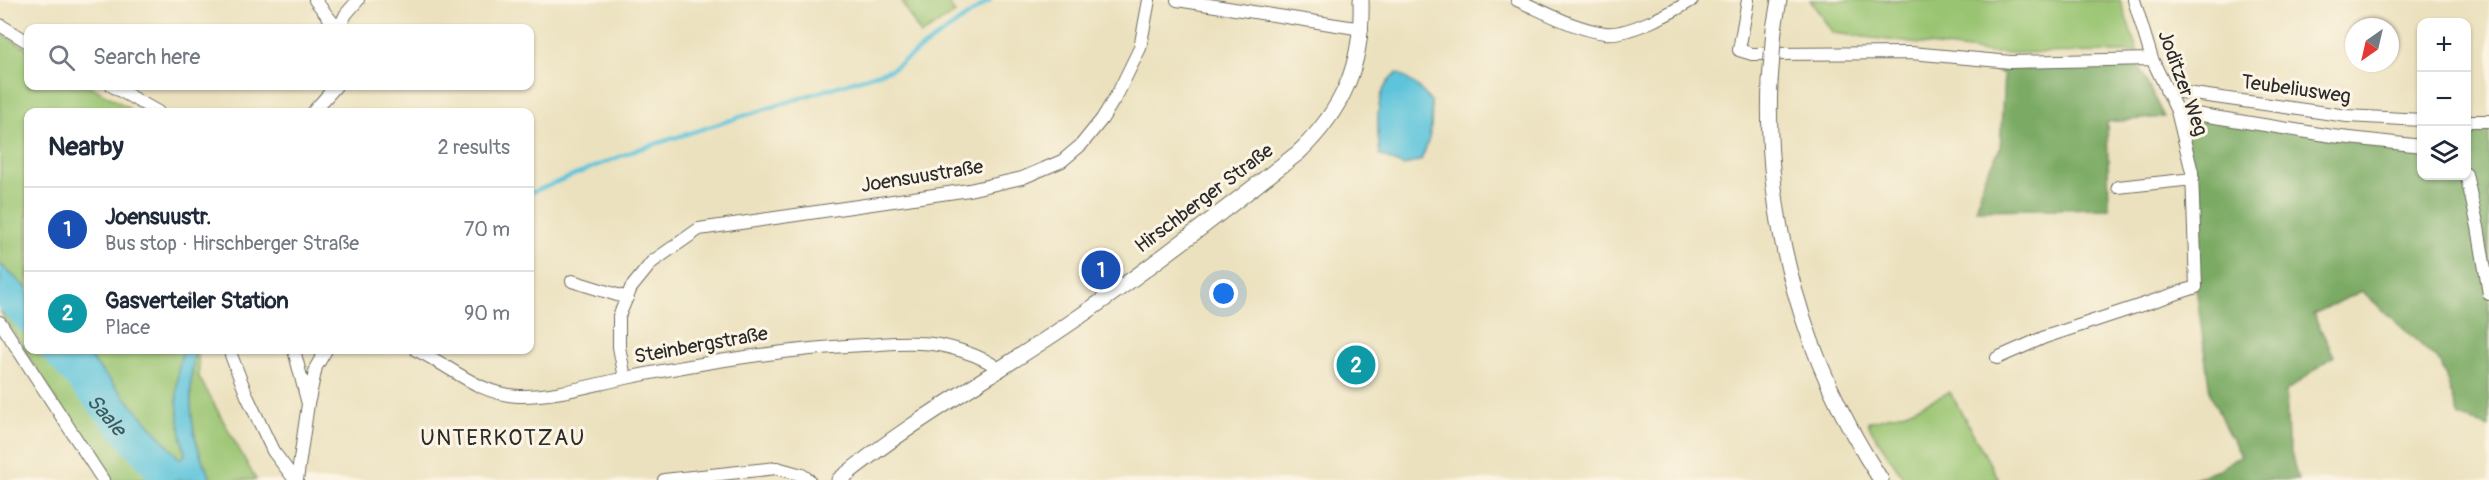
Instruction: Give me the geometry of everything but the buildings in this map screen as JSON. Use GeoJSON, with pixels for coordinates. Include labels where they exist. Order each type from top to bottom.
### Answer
{"type":"FeatureCollection","features":[{"type":"Feature","properties":{"kind":"main road","name":"Hirschberger Straße"},"geometry":{"type":"LineString","coordinates":[[839,480],[892,439],[1076,319],[1166,255],[1298,153],[1317,135],[1342,97],[1358,57],[1362,29],[1361,0]]}},
{"type":"Feature","properties":{"kind":"main road"},"geometry":{"type":"LineString","coordinates":[[1779,0],[1774,29],[1769,113],[1773,176],[1782,241],[1797,299],[1814,350],[1833,396],[1881,480]]}},
{"type":"Feature","properties":{"kind":"street"},"geometry":{"type":"LineString","coordinates":[[315,0],[335,24]]}},
{"type":"Feature","properties":{"kind":"street"},"geometry":{"type":"LineString","coordinates":[[340,24],[358,0]]}},
{"type":"Feature","properties":{"kind":"street","name":"Joensuustraße"},"geometry":{"type":"LineString","coordinates":[[625,378],[619,347],[619,316],[632,288],[652,262],[699,230],[969,190],[1022,178],[1062,161],[1081,145],[1095,128],[1118,93],[1140,48],[1149,0]]}},
{"type":"Feature","properties":{"kind":"street"},"geometry":{"type":"LineString","coordinates":[[1177,0],[1362,29]]}},
{"type":"Feature","properties":{"kind":"street"},"geometry":{"type":"LineString","coordinates":[[1517,0],[1576,25],[1607,34],[1669,15],[1692,0]]}},
{"type":"Feature","properties":{"kind":"street"},"geometry":{"type":"LineString","coordinates":[[1748,0],[1739,44],[1739,50],[1745,52],[1805,55],[1911,53],[1989,62],[2152,59]]}},
{"type":"Feature","properties":{"kind":"street","name":"Joditzer Weg"},"geometry":{"type":"LineString","coordinates":[[1997,358],[2045,337],[2196,287],[2193,179],[2177,111],[2152,59],[2134,0]]}},
{"type":"Feature","properties":{"kind":"street"},"geometry":{"type":"LineString","coordinates":[[0,24],[24,39]]}},
{"type":"Feature","properties":{"kind":"street"},"geometry":{"type":"LineString","coordinates":[[119,90],[151,108]]}},
{"type":"Feature","properties":{"kind":"street"},"geometry":{"type":"LineString","coordinates":[[317,108],[332,90]]}},
{"type":"Feature","properties":{"kind":"street","name":"Teubeliusweg"},"geometry":{"type":"LineString","coordinates":[[2166,90],[2347,116],[2417,120]]}},
{"type":"Feature","properties":{"kind":"street"},"geometry":{"type":"LineString","coordinates":[[2177,111],[2332,136],[2417,146]]}},
{"type":"Feature","properties":{"kind":"street"},"geometry":{"type":"LineString","coordinates":[[2471,121],[2489,121]]}},
{"type":"Feature","properties":{"kind":"street"},"geometry":{"type":"LineString","coordinates":[[2118,187],[2193,179]]}},
{"type":"Feature","properties":{"kind":"street"},"geometry":{"type":"LineString","coordinates":[[2467,180],[2489,294]]}},
{"type":"Feature","properties":{"kind":"street"},"geometry":{"type":"LineString","coordinates":[[572,281],[627,298]]}},
{"type":"Feature","properties":{"kind":"street"},"geometry":{"type":"LineString","coordinates":[[0,322],[103,480]]}},
{"type":"Feature","properties":{"kind":"street","name":"Steinbergstraße"},"geometry":{"type":"LineString","coordinates":[[425,354],[439,360],[463,379],[488,390],[517,396],[556,393],[728,358],[811,348],[921,343],[977,355],[1000,370]]}},
{"type":"Feature","properties":{"kind":"street"},"geometry":{"type":"LineString","coordinates":[[231,354],[273,451],[296,480]]}},
{"type":"Feature","properties":{"kind":"street"},"geometry":{"type":"LineString","coordinates":[[295,354],[308,405]]}},
{"type":"Feature","properties":{"kind":"street"},"geometry":{"type":"LineString","coordinates":[[296,480],[316,367],[324,354]]}},
{"type":"Feature","properties":{"kind":"street"},"geometry":{"type":"LineString","coordinates":[[664,480],[777,468],[809,480]]}},
{"type":"Feature","properties":{"kind":"green space"},"geometry":{"type":"Polygon","coordinates":[[[909,0],[947,0],[955,13],[921,35],[902,3],[909,0]]]}},
{"type":"Feature","properties":{"kind":"green space"},"geometry":{"type":"Polygon","coordinates":[[[1810,0],[2120,0],[2138,52],[1992,53],[1833,33],[1810,0]]]}},
{"type":"Feature","properties":{"kind":"green space"},"geometry":{"type":"Polygon","coordinates":[[[0,32],[24,47],[24,90],[97,90],[129,108],[24,108],[24,285],[0,264],[0,32]]]}},
{"type":"Feature","properties":{"kind":"green space"},"geometry":{"type":"Polygon","coordinates":[[[2137,63],[2164,117],[2107,122],[2109,208],[1976,210],[1984,177],[2000,149],[2004,74],[1993,70],[2137,63]]]}},
{"type":"Feature","properties":{"kind":"green space"},"geometry":{"type":"Polygon","coordinates":[[[2177,111],[2417,145],[2417,180],[2471,180],[2471,128],[2489,130],[2489,427],[2459,417],[2441,363],[2362,291],[2313,314],[2334,356],[2286,391],[2288,441],[2298,480],[2189,480],[2219,470],[2241,455],[2210,393],[2196,287],[2193,179],[2177,111]]]}},
{"type":"Feature","properties":{"kind":"green space"},"geometry":{"type":"Polygon","coordinates":[[[0,290],[24,316],[24,349],[0,311],[0,290]]]}},
{"type":"Feature","properties":{"kind":"green space"},"geometry":{"type":"Polygon","coordinates":[[[27,354],[57,354],[164,480],[110,480],[27,354]]]}},
{"type":"Feature","properties":{"kind":"green space"},"geometry":{"type":"Polygon","coordinates":[[[86,354],[182,354],[177,389],[178,416],[185,455],[183,459],[177,458],[86,354]]]}},
{"type":"Feature","properties":{"kind":"green space"},"geometry":{"type":"Polygon","coordinates":[[[194,354],[198,354],[199,377],[256,480],[212,480],[204,465],[194,433],[191,400],[194,354]]]}},
{"type":"Feature","properties":{"kind":"green space"},"geometry":{"type":"Polygon","coordinates":[[[1950,392],[1999,480],[1905,480],[1870,428],[1868,422],[1906,412],[1950,392]]]}},
{"type":"Feature","properties":{"kind":"water"},"geometry":{"type":"Polygon","coordinates":[[[1398,73],[1416,85],[1431,101],[1432,110],[1427,145],[1421,160],[1403,166],[1380,155],[1378,134],[1378,110],[1384,88],[1398,73]]]}},
{"type":"Feature","properties":{"kind":"water"},"geometry":{"type":"Polygon","coordinates":[[[0,264],[24,285],[24,316],[0,290],[0,264]]]}},
{"type":"Feature","properties":{"kind":"water"},"geometry":{"type":"Polygon","coordinates":[[[57,354],[87,354],[180,459],[185,455],[178,416],[178,376],[182,354],[194,354],[191,383],[194,433],[204,465],[212,480],[164,480],[57,354]]]}},
{"type":"Feature","properties":{"kind":"waterway"},"geometry":{"type":"LineString","coordinates":[[534,191],[636,150],[892,69],[990,0]]}},
{"type":"Feature","properties":{"kind":"waterway","name":"Saale"},"geometry":{"type":"LineString","coordinates":[[0,295],[24,320]]}},
{"type":"Feature","properties":{"kind":"waterway","name":"Saale"},"geometry":{"type":"LineString","coordinates":[[53,354],[163,480]]}},
{"type":"Feature","properties":{"kind":"place","name":"Joensuustr."},"geometry":{"type":"Point","coordinates":[1101,270]}},
{"type":"Feature","properties":{"kind":"place","name":"Gasverteiler Station"},"geometry":{"type":"Point","coordinates":[1356,365]}},
{"type":"Feature","properties":{"kind":"district","name":"UNTERKOTZAU"},"geometry":{"type":"Point","coordinates":[503,438]}}]}
